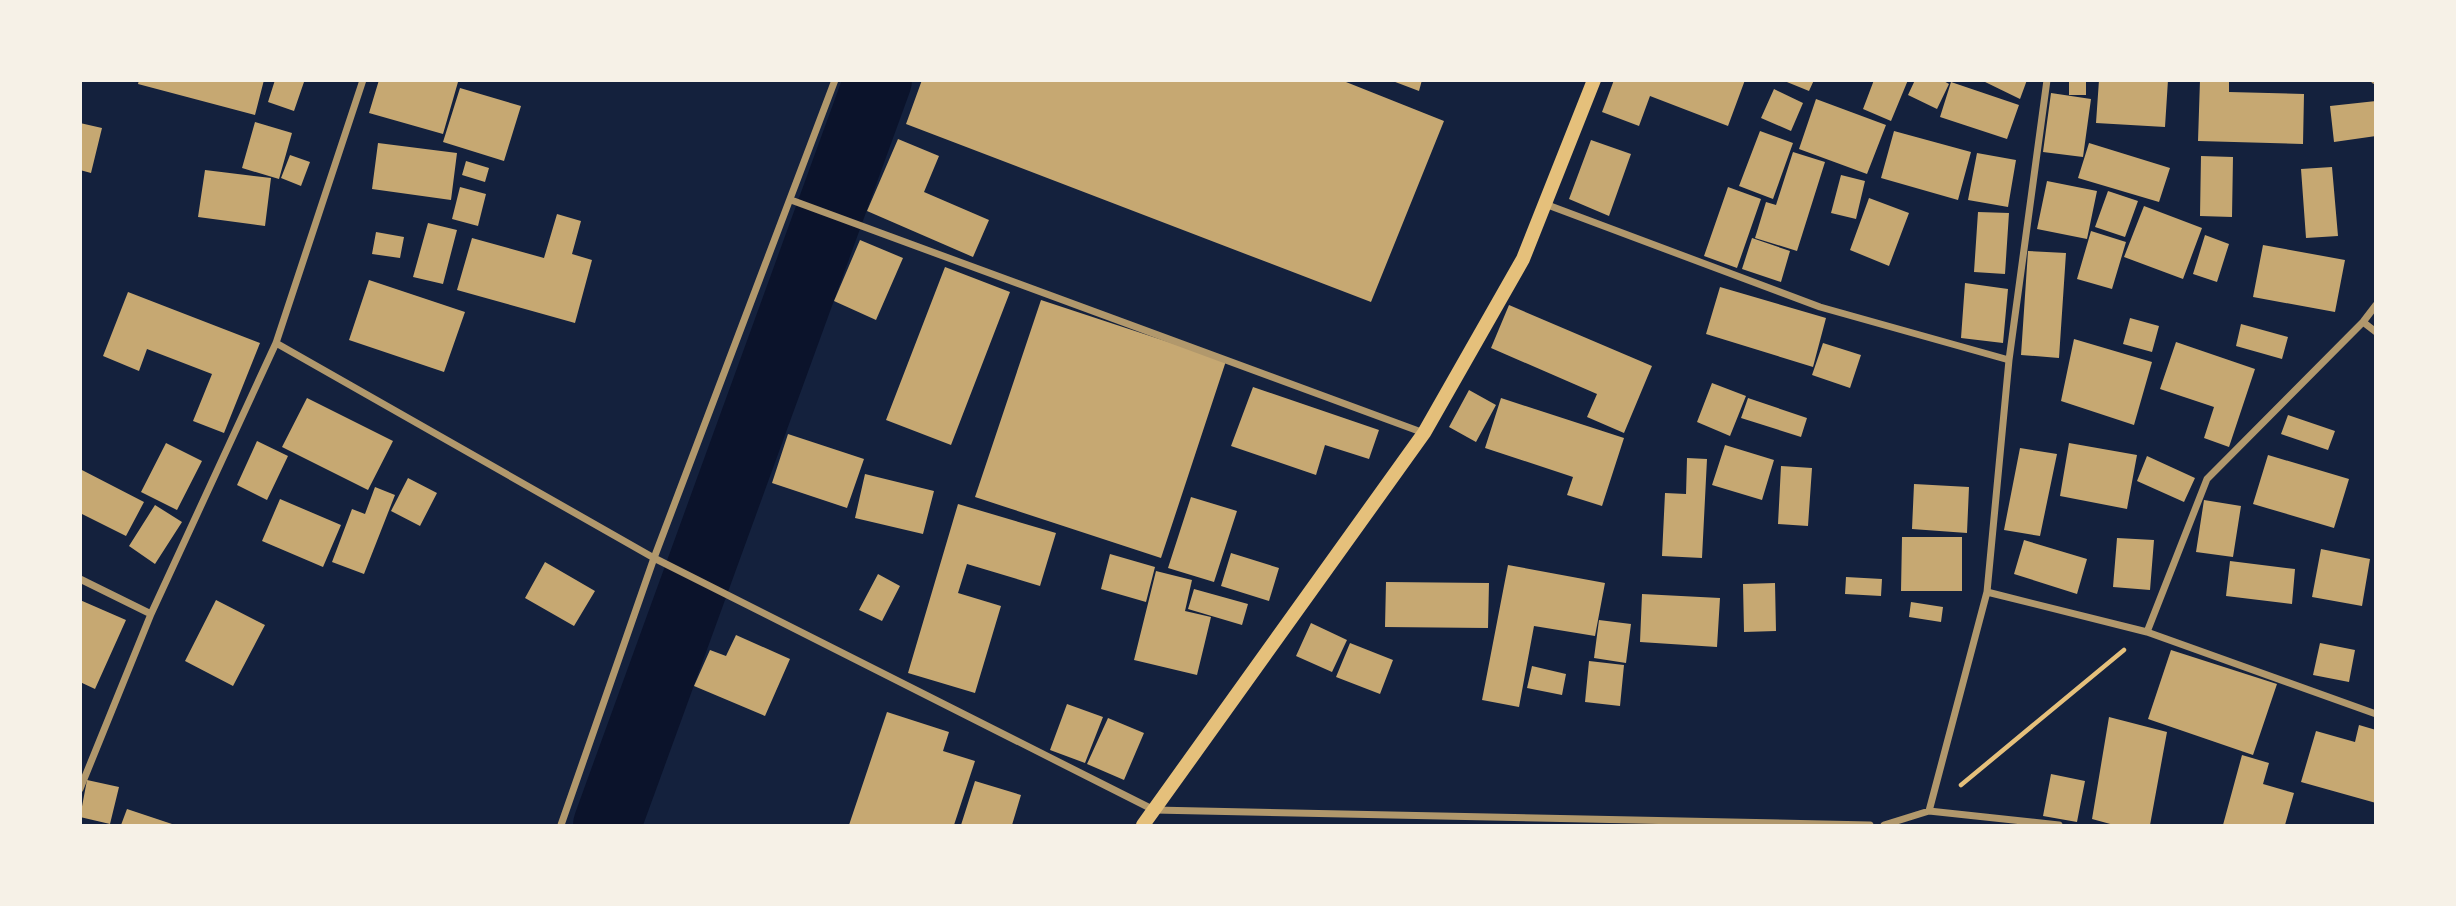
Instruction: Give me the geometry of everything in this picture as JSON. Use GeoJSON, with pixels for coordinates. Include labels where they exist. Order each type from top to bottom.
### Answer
{"type":"FeatureCollection","features":[{"type":"Feature","properties":{"kind":"main road"},"geometry":{"type":"LineString","coordinates":[[1143,825],[1424,433],[1523,258],[1594,80]]}},
{"type":"Feature","properties":{"kind":"street"},"geometry":{"type":"LineString","coordinates":[[80,789],[151,614],[276,343],[363,80]]}},
{"type":"Feature","properties":{"kind":"street"},"geometry":{"type":"LineString","coordinates":[[561,825],[654,558],[835,80]]}},
{"type":"Feature","properties":{"kind":"street"},"geometry":{"type":"LineString","coordinates":[[1929,811],[1987,592],[2009,360],[2047,80]]}},
{"type":"Feature","properties":{"kind":"street"},"geometry":{"type":"LineString","coordinates":[[791,200],[1424,433]]}},
{"type":"Feature","properties":{"kind":"street"},"geometry":{"type":"LineString","coordinates":[[1545,203],[1820,307],[2009,360]]}},
{"type":"Feature","properties":{"kind":"street"},"geometry":{"type":"LineString","coordinates":[[2147,632],[2207,479],[2363,323],[2375,305]]}},
{"type":"Feature","properties":{"kind":"street"},"geometry":{"type":"LineString","coordinates":[[2363,323],[2375,332]]}},
{"type":"Feature","properties":{"kind":"street"},"geometry":{"type":"LineString","coordinates":[[276,343],[654,558],[1154,810],[1870,825]]}},
{"type":"Feature","properties":{"kind":"street"},"geometry":{"type":"LineString","coordinates":[[80,579],[151,614]]}},
{"type":"Feature","properties":{"kind":"street"},"geometry":{"type":"LineString","coordinates":[[1987,592],[2147,632],[2375,714]]}},
{"type":"Feature","properties":{"kind":"street"},"geometry":{"type":"LineString","coordinates":[[1884,825],[1929,811],[2059,825]]}},
{"type":"Feature","properties":{"kind":"path"},"geometry":{"type":"LineString","coordinates":[[1929,811],[2147,632]]}},
{"type":"Feature","properties":{"kind":"building"},"geometry":{"type":"Polygon","coordinates":[[[139,80],[264,80],[255,115],[138,84],[139,80]]]}},
{"type":"Feature","properties":{"kind":"building"},"geometry":{"type":"Polygon","coordinates":[[[275,80],[304,82],[294,111],[268,102],[275,80]]]}},
{"type":"Feature","properties":{"kind":"building"},"geometry":{"type":"Polygon","coordinates":[[[379,80],[458,82],[443,134],[369,113],[379,80]]]}},
{"type":"Feature","properties":{"kind":"building"},"geometry":{"type":"Polygon","coordinates":[[[922,80],[1341,80],[1444,121],[1371,302],[906,124],[922,80]]]}},
{"type":"Feature","properties":{"kind":"building"},"geometry":{"type":"Polygon","coordinates":[[[1390,80],[1422,80],[1419,91],[1390,80]]]}},
{"type":"Feature","properties":{"kind":"building"},"geometry":{"type":"Polygon","coordinates":[[[1614,80],[1745,80],[1728,126],[1650,96],[1639,126],[1602,112],[1614,80]]]}},
{"type":"Feature","properties":{"kind":"building"},"geometry":{"type":"Polygon","coordinates":[[[1782,80],[1814,80],[1809,91],[1782,80]]]}},
{"type":"Feature","properties":{"kind":"building"},"geometry":{"type":"Polygon","coordinates":[[[1874,80],[1908,80],[1891,121],[1863,109],[1874,80]]]}},
{"type":"Feature","properties":{"kind":"building"},"geometry":{"type":"Polygon","coordinates":[[[1915,80],[1942,80],[1949,84],[1937,109],[1908,95],[1915,80]]]}},
{"type":"Feature","properties":{"kind":"building"},"geometry":{"type":"Polygon","coordinates":[[[1981,80],[2027,80],[2020,99],[1981,80]]]}},
{"type":"Feature","properties":{"kind":"building"},"geometry":{"type":"Polygon","coordinates":[[[2069,80],[2086,80],[2086,95],[2069,95],[2069,80]]]}},
{"type":"Feature","properties":{"kind":"building"},"geometry":{"type":"Polygon","coordinates":[[[2099,80],[2168,80],[2165,127],[2096,123],[2099,80]]]}},
{"type":"Feature","properties":{"kind":"building"},"geometry":{"type":"Polygon","coordinates":[[[2200,80],[2229,80],[2229,92],[2304,94],[2303,144],[2198,141],[2200,80]]]}},
{"type":"Feature","properties":{"kind":"building"},"geometry":{"type":"Polygon","coordinates":[[[1951,82],[2019,105],[2007,139],[1940,117],[1951,82]]]}},
{"type":"Feature","properties":{"kind":"building"},"geometry":{"type":"Polygon","coordinates":[[[460,88],[521,106],[504,161],[443,142],[460,88]]]}},
{"type":"Feature","properties":{"kind":"building"},"geometry":{"type":"Polygon","coordinates":[[[1774,89],[1803,103],[1791,131],[1761,118],[1774,89]]]}},
{"type":"Feature","properties":{"kind":"building"},"geometry":{"type":"Polygon","coordinates":[[[2051,93],[2091,99],[2083,157],[2043,152],[2051,93]]]}},
{"type":"Feature","properties":{"kind":"building"},"geometry":{"type":"Polygon","coordinates":[[[1816,99],[1886,125],[1867,174],[1799,149],[1816,99]]]}},
{"type":"Feature","properties":{"kind":"building"},"geometry":{"type":"Polygon","coordinates":[[[2376,101],[2376,136],[2334,142],[2330,106],[2376,101]]]}},
{"type":"Feature","properties":{"kind":"building"},"geometry":{"type":"Polygon","coordinates":[[[255,122],[292,133],[279,179],[242,168],[255,122]]]}},
{"type":"Feature","properties":{"kind":"building"},"geometry":{"type":"Polygon","coordinates":[[[80,123],[102,128],[91,173],[80,170],[80,123]]]}},
{"type":"Feature","properties":{"kind":"building"},"geometry":{"type":"Polygon","coordinates":[[[1760,131],[1793,143],[1773,199],[1739,186],[1760,131]]]}},
{"type":"Feature","properties":{"kind":"building"},"geometry":{"type":"Polygon","coordinates":[[[1894,131],[1971,152],[1958,200],[1881,178],[1894,131]]]}},
{"type":"Feature","properties":{"kind":"building"},"geometry":{"type":"Polygon","coordinates":[[[898,139],[939,156],[924,192],[989,220],[973,257],[867,211],[898,139]]]}},
{"type":"Feature","properties":{"kind":"building"},"geometry":{"type":"Polygon","coordinates":[[[1591,140],[1631,154],[1609,216],[1569,199],[1591,140]]]}},
{"type":"Feature","properties":{"kind":"building"},"geometry":{"type":"Polygon","coordinates":[[[378,143],[457,153],[451,200],[372,189],[378,143]]]}},
{"type":"Feature","properties":{"kind":"building"},"geometry":{"type":"Polygon","coordinates":[[[2089,143],[2170,168],[2159,202],[2078,178],[2089,143]]]}},
{"type":"Feature","properties":{"kind":"building"},"geometry":{"type":"Polygon","coordinates":[[[1793,152],[1825,162],[1797,251],[1755,238],[1766,202],[1776,205],[1793,152]]]}},
{"type":"Feature","properties":{"kind":"building"},"geometry":{"type":"Polygon","coordinates":[[[1977,153],[2016,160],[2008,207],[1968,200],[1977,153]]]}},
{"type":"Feature","properties":{"kind":"building"},"geometry":{"type":"Polygon","coordinates":[[[290,155],[310,162],[301,186],[281,178],[290,155]]]}},
{"type":"Feature","properties":{"kind":"building"},"geometry":{"type":"Polygon","coordinates":[[[2201,156],[2233,157],[2232,217],[2200,216],[2201,156]]]}},
{"type":"Feature","properties":{"kind":"building"},"geometry":{"type":"Polygon","coordinates":[[[466,161],[489,168],[485,182],[462,175],[466,161]]]}},
{"type":"Feature","properties":{"kind":"building"},"geometry":{"type":"Polygon","coordinates":[[[2332,167],[2338,236],[2306,238],[2301,169],[2332,167]]]}},
{"type":"Feature","properties":{"kind":"building"},"geometry":{"type":"Polygon","coordinates":[[[205,170],[271,178],[265,226],[198,217],[205,170]]]}},
{"type":"Feature","properties":{"kind":"building"},"geometry":{"type":"Polygon","coordinates":[[[1841,175],[1865,181],[1856,219],[1831,213],[1841,175]]]}},
{"type":"Feature","properties":{"kind":"building"},"geometry":{"type":"Polygon","coordinates":[[[2047,181],[2097,191],[2087,239],[2037,229],[2047,181]]]}},
{"type":"Feature","properties":{"kind":"building"},"geometry":{"type":"Polygon","coordinates":[[[460,187],[486,194],[478,226],[452,219],[460,187]]]}},
{"type":"Feature","properties":{"kind":"building"},"geometry":{"type":"Polygon","coordinates":[[[1728,187],[1761,199],[1737,268],[1704,256],[1728,187]]]}},
{"type":"Feature","properties":{"kind":"building"},"geometry":{"type":"Polygon","coordinates":[[[2108,191],[2138,201],[2125,237],[2095,227],[2108,191]]]}},
{"type":"Feature","properties":{"kind":"building"},"geometry":{"type":"Polygon","coordinates":[[[1869,198],[1909,213],[1889,266],[1850,250],[1869,198]]]}},
{"type":"Feature","properties":{"kind":"building"},"geometry":{"type":"Polygon","coordinates":[[[2144,206],[2202,228],[2183,279],[2124,257],[2144,206]]]}},
{"type":"Feature","properties":{"kind":"building"},"geometry":{"type":"Polygon","coordinates":[[[1978,212],[2009,213],[2005,274],[1974,272],[1978,212]]]}},
{"type":"Feature","properties":{"kind":"building"},"geometry":{"type":"Polygon","coordinates":[[[557,214],[581,221],[572,254],[592,260],[575,323],[457,290],[472,238],[544,258],[557,214]]]}},
{"type":"Feature","properties":{"kind":"building"},"geometry":{"type":"Polygon","coordinates":[[[428,223],[457,230],[443,284],[413,277],[428,223]]]}},
{"type":"Feature","properties":{"kind":"building"},"geometry":{"type":"Polygon","coordinates":[[[2091,231],[2126,242],[2112,289],[2077,279],[2091,231]]]}},
{"type":"Feature","properties":{"kind":"building"},"geometry":{"type":"Polygon","coordinates":[[[376,232],[404,237],[400,258],[372,254],[376,232]]]}},
{"type":"Feature","properties":{"kind":"building"},"geometry":{"type":"Polygon","coordinates":[[[2205,235],[2229,244],[2217,282],[2193,274],[2205,235]]]}},
{"type":"Feature","properties":{"kind":"building"},"geometry":{"type":"Polygon","coordinates":[[[1752,238],[1790,251],[1781,282],[1742,269],[1752,238]]]}},
{"type":"Feature","properties":{"kind":"building"},"geometry":{"type":"Polygon","coordinates":[[[860,240],[903,258],[876,320],[834,301],[860,240]]]}},
{"type":"Feature","properties":{"kind":"building"},"geometry":{"type":"Polygon","coordinates":[[[2263,245],[2345,260],[2335,312],[2253,297],[2263,245]]]}},
{"type":"Feature","properties":{"kind":"building"},"geometry":{"type":"Polygon","coordinates":[[[2028,251],[2066,253],[2059,358],[2021,355],[2028,251]]]}},
{"type":"Feature","properties":{"kind":"building"},"geometry":{"type":"Polygon","coordinates":[[[945,267],[1010,292],[951,445],[886,420],[945,267]]]}},
{"type":"Feature","properties":{"kind":"building"},"geometry":{"type":"Polygon","coordinates":[[[369,280],[465,312],[444,372],[349,340],[369,280]]]}},
{"type":"Feature","properties":{"kind":"building"},"geometry":{"type":"Polygon","coordinates":[[[1965,283],[2008,289],[2003,343],[1961,338],[1965,283]]]}},
{"type":"Feature","properties":{"kind":"building"},"geometry":{"type":"Polygon","coordinates":[[[1720,287],[1826,318],[1813,367],[1706,334],[1720,287]]]}},
{"type":"Feature","properties":{"kind":"building"},"geometry":{"type":"Polygon","coordinates":[[[128,292],[260,343],[224,433],[193,421],[212,374],[147,349],[139,371],[103,356],[128,292]]]}},
{"type":"Feature","properties":{"kind":"building"},"geometry":{"type":"Polygon","coordinates":[[[1041,300],[1226,361],[1161,558],[975,497],[1041,300]]]}},
{"type":"Feature","properties":{"kind":"building"},"geometry":{"type":"Polygon","coordinates":[[[1509,305],[1652,366],[1624,433],[1587,417],[1597,394],[1491,348],[1509,305]]]}},
{"type":"Feature","properties":{"kind":"building"},"geometry":{"type":"Polygon","coordinates":[[[2130,318],[2159,326],[2152,352],[2123,344],[2130,318]]]}},
{"type":"Feature","properties":{"kind":"building"},"geometry":{"type":"Polygon","coordinates":[[[2241,324],[2288,337],[2282,359],[2236,346],[2241,324]]]}},
{"type":"Feature","properties":{"kind":"building"},"geometry":{"type":"Polygon","coordinates":[[[2074,339],[2152,362],[2134,425],[2061,401],[2074,339]]]}},
{"type":"Feature","properties":{"kind":"building"},"geometry":{"type":"Polygon","coordinates":[[[2176,342],[2255,369],[2229,447],[2204,438],[2214,407],[2160,389],[2176,342]]]}},
{"type":"Feature","properties":{"kind":"building"},"geometry":{"type":"Polygon","coordinates":[[[1823,343],[1861,355],[1850,388],[1812,375],[1823,343]]]}},
{"type":"Feature","properties":{"kind":"building"},"geometry":{"type":"Polygon","coordinates":[[[1712,383],[1746,396],[1730,436],[1697,422],[1712,383]]]}},
{"type":"Feature","properties":{"kind":"building"},"geometry":{"type":"Polygon","coordinates":[[[1253,387],[1379,430],[1369,459],[1325,445],[1316,475],[1231,446],[1253,387]]]}},
{"type":"Feature","properties":{"kind":"building"},"geometry":{"type":"Polygon","coordinates":[[[1469,390],[1496,405],[1476,442],[1449,427],[1469,390]]]}},
{"type":"Feature","properties":{"kind":"building"},"geometry":{"type":"Polygon","coordinates":[[[307,398],[393,441],[368,490],[282,447],[307,398]]]}},
{"type":"Feature","properties":{"kind":"building"},"geometry":{"type":"Polygon","coordinates":[[[1501,398],[1624,438],[1602,506],[1567,495],[1573,477],[1485,448],[1501,398]]]}},
{"type":"Feature","properties":{"kind":"building"},"geometry":{"type":"Polygon","coordinates":[[[1748,398],[1807,418],[1801,437],[1741,418],[1748,398]]]}},
{"type":"Feature","properties":{"kind":"building"},"geometry":{"type":"Polygon","coordinates":[[[2288,415],[2335,431],[2328,450],[2281,434],[2288,415]]]}},
{"type":"Feature","properties":{"kind":"building"},"geometry":{"type":"Polygon","coordinates":[[[788,434],[864,459],[847,508],[772,483],[788,434]]]}},
{"type":"Feature","properties":{"kind":"building"},"geometry":{"type":"Polygon","coordinates":[[[257,441],[288,456],[267,500],[237,485],[257,441]]]}},
{"type":"Feature","properties":{"kind":"building"},"geometry":{"type":"Polygon","coordinates":[[[166,443],[202,461],[177,510],[141,492],[166,443]]]}},
{"type":"Feature","properties":{"kind":"building"},"geometry":{"type":"Polygon","coordinates":[[[2069,443],[2137,455],[2127,509],[2060,496],[2069,443]]]}},
{"type":"Feature","properties":{"kind":"building"},"geometry":{"type":"Polygon","coordinates":[[[1725,445],[1774,460],[1762,500],[1712,485],[1725,445]]]}},
{"type":"Feature","properties":{"kind":"building"},"geometry":{"type":"Polygon","coordinates":[[[2020,448],[2057,454],[2040,536],[2004,530],[2020,448]]]}},
{"type":"Feature","properties":{"kind":"building"},"geometry":{"type":"Polygon","coordinates":[[[2268,455],[2349,479],[2334,528],[2253,504],[2268,455]]]}},
{"type":"Feature","properties":{"kind":"building"},"geometry":{"type":"Polygon","coordinates":[[[2147,456],[2195,478],[2184,502],[2137,481],[2147,456]]]}},
{"type":"Feature","properties":{"kind":"building"},"geometry":{"type":"Polygon","coordinates":[[[1687,458],[1707,459],[1702,558],[1662,556],[1665,493],[1686,494],[1687,458]]]}},
{"type":"Feature","properties":{"kind":"building"},"geometry":{"type":"Polygon","coordinates":[[[1781,466],[1812,468],[1808,526],[1778,524],[1781,466]]]}},
{"type":"Feature","properties":{"kind":"building"},"geometry":{"type":"Polygon","coordinates":[[[80,469],[144,502],[126,536],[80,513],[80,469]]]}},
{"type":"Feature","properties":{"kind":"building"},"geometry":{"type":"Polygon","coordinates":[[[865,474],[934,491],[923,534],[855,518],[865,474]]]}},
{"type":"Feature","properties":{"kind":"building"},"geometry":{"type":"Polygon","coordinates":[[[408,478],[437,493],[420,526],[391,511],[408,478]]]}},
{"type":"Feature","properties":{"kind":"building"},"geometry":{"type":"Polygon","coordinates":[[[1914,484],[1969,487],[1967,533],[1912,529],[1914,484]]]}},
{"type":"Feature","properties":{"kind":"building"},"geometry":{"type":"Polygon","coordinates":[[[375,487],[395,495],[364,574],[332,562],[352,509],[365,514],[375,487]]]}},
{"type":"Feature","properties":{"kind":"building"},"geometry":{"type":"Polygon","coordinates":[[[1191,497],[1237,511],[1214,582],[1168,568],[1191,497]]]}},
{"type":"Feature","properties":{"kind":"building"},"geometry":{"type":"Polygon","coordinates":[[[280,499],[341,525],[323,567],[262,541],[280,499]]]}},
{"type":"Feature","properties":{"kind":"building"},"geometry":{"type":"Polygon","coordinates":[[[2204,500],[2241,506],[2233,557],[2196,552],[2204,500]]]}},
{"type":"Feature","properties":{"kind":"building"},"geometry":{"type":"Polygon","coordinates":[[[958,504],[1056,533],[1040,586],[967,564],[958,593],[1001,606],[975,693],[908,673],[958,504]]]}},
{"type":"Feature","properties":{"kind":"building"},"geometry":{"type":"Polygon","coordinates":[[[155,505],[182,522],[155,564],[129,546],[155,505]]]}},
{"type":"Feature","properties":{"kind":"building"},"geometry":{"type":"Polygon","coordinates":[[[1902,537],[1962,537],[1962,591],[1901,591],[1902,537]]]}},
{"type":"Feature","properties":{"kind":"building"},"geometry":{"type":"Polygon","coordinates":[[[2117,538],[2154,540],[2150,590],[2113,587],[2117,538]]]}},
{"type":"Feature","properties":{"kind":"building"},"geometry":{"type":"Polygon","coordinates":[[[2024,540],[2087,559],[2077,594],[2014,574],[2024,540]]]}},
{"type":"Feature","properties":{"kind":"building"},"geometry":{"type":"Polygon","coordinates":[[[2321,549],[2370,559],[2362,606],[2312,597],[2321,549]]]}},
{"type":"Feature","properties":{"kind":"building"},"geometry":{"type":"Polygon","coordinates":[[[1231,553],[1279,568],[1269,601],[1221,586],[1231,553]]]}},
{"type":"Feature","properties":{"kind":"building"},"geometry":{"type":"Polygon","coordinates":[[[1110,554],[1155,567],[1146,602],[1101,589],[1110,554]]]}},
{"type":"Feature","properties":{"kind":"building"},"geometry":{"type":"Polygon","coordinates":[[[2230,561],[2295,569],[2292,604],[2226,596],[2230,561]]]}},
{"type":"Feature","properties":{"kind":"building"},"geometry":{"type":"Polygon","coordinates":[[[545,562],[595,591],[574,626],[525,598],[545,562]]]}},
{"type":"Feature","properties":{"kind":"building"},"geometry":{"type":"Polygon","coordinates":[[[1508,565],[1605,583],[1595,636],[1534,626],[1519,707],[1482,700],[1508,565]]]}},
{"type":"Feature","properties":{"kind":"building"},"geometry":{"type":"Polygon","coordinates":[[[1156,571],[1192,580],[1185,611],[1211,617],[1197,675],[1134,660],[1156,571]]]}},
{"type":"Feature","properties":{"kind":"building"},"geometry":{"type":"Polygon","coordinates":[[[878,574],[900,586],[882,621],[859,610],[878,574]]]}},
{"type":"Feature","properties":{"kind":"building"},"geometry":{"type":"Polygon","coordinates":[[[1846,577],[1882,579],[1881,596],[1845,594],[1846,577]]]}},
{"type":"Feature","properties":{"kind":"building"},"geometry":{"type":"Polygon","coordinates":[[[1386,582],[1489,583],[1488,628],[1385,627],[1386,582]]]}},
{"type":"Feature","properties":{"kind":"building"},"geometry":{"type":"Polygon","coordinates":[[[1775,583],[1776,631],[1744,632],[1743,584],[1775,583]]]}},
{"type":"Feature","properties":{"kind":"building"},"geometry":{"type":"Polygon","coordinates":[[[1194,589],[1248,604],[1242,625],[1188,609],[1194,589]]]}},
{"type":"Feature","properties":{"kind":"building"},"geometry":{"type":"Polygon","coordinates":[[[1642,594],[1720,598],[1717,647],[1640,642],[1642,594]]]}},
{"type":"Feature","properties":{"kind":"building"},"geometry":{"type":"Polygon","coordinates":[[[80,600],[126,620],[95,689],[80,682],[80,600]]]}},
{"type":"Feature","properties":{"kind":"building"},"geometry":{"type":"Polygon","coordinates":[[[216,600],[265,625],[233,686],[185,661],[216,600]]]}},
{"type":"Feature","properties":{"kind":"building"},"geometry":{"type":"Polygon","coordinates":[[[1911,602],[1943,607],[1941,622],[1909,617],[1911,602]]]}},
{"type":"Feature","properties":{"kind":"building"},"geometry":{"type":"Polygon","coordinates":[[[1599,620],[1631,624],[1626,663],[1594,658],[1599,620]]]}},
{"type":"Feature","properties":{"kind":"building"},"geometry":{"type":"Polygon","coordinates":[[[1311,623],[1347,640],[1332,672],[1296,656],[1311,623]]]}},
{"type":"Feature","properties":{"kind":"building"},"geometry":{"type":"Polygon","coordinates":[[[736,635],[790,659],[765,716],[694,686],[710,650],[726,656],[736,635]]]}},
{"type":"Feature","properties":{"kind":"building"},"geometry":{"type":"Polygon","coordinates":[[[1350,643],[1393,660],[1380,694],[1336,677],[1350,643]]]}},
{"type":"Feature","properties":{"kind":"building"},"geometry":{"type":"Polygon","coordinates":[[[2320,643],[2355,650],[2349,682],[2313,675],[2320,643]]]}},
{"type":"Feature","properties":{"kind":"building"},"geometry":{"type":"Polygon","coordinates":[[[2171,650],[2277,684],[2253,755],[2148,719],[2171,650]]]}},
{"type":"Feature","properties":{"kind":"building"},"geometry":{"type":"Polygon","coordinates":[[[1589,661],[1624,665],[1620,706],[1585,702],[1589,661]]]}},
{"type":"Feature","properties":{"kind":"building"},"geometry":{"type":"Polygon","coordinates":[[[1532,666],[1566,674],[1562,695],[1527,688],[1532,666]]]}},
{"type":"Feature","properties":{"kind":"building"},"geometry":{"type":"Polygon","coordinates":[[[1067,704],[1103,717],[1085,763],[1050,750],[1067,704]]]}},
{"type":"Feature","properties":{"kind":"building"},"geometry":{"type":"Polygon","coordinates":[[[887,712],[949,732],[943,751],[975,761],[954,825],[849,825],[887,712]]]}},
{"type":"Feature","properties":{"kind":"building"},"geometry":{"type":"Polygon","coordinates":[[[2109,717],[2167,732],[2150,825],[2114,825],[2092,819],[2109,717]]]}},
{"type":"Feature","properties":{"kind":"building"},"geometry":{"type":"Polygon","coordinates":[[[1108,718],[1144,733],[1124,780],[1087,764],[1108,718]]]}},
{"type":"Feature","properties":{"kind":"building"},"geometry":{"type":"Polygon","coordinates":[[[2359,725],[2376,730],[2376,803],[2301,782],[2316,731],[2355,742],[2359,725]]]}},
{"type":"Feature","properties":{"kind":"building"},"geometry":{"type":"Polygon","coordinates":[[[2242,755],[2269,763],[2263,784],[2294,793],[2285,825],[2223,825],[2242,755]]]}},
{"type":"Feature","properties":{"kind":"building"},"geometry":{"type":"Polygon","coordinates":[[[2051,774],[2085,781],[2077,822],[2043,816],[2051,774]]]}},
{"type":"Feature","properties":{"kind":"building"},"geometry":{"type":"Polygon","coordinates":[[[87,780],[119,787],[110,824],[80,817],[87,780]]]}},
{"type":"Feature","properties":{"kind":"building"},"geometry":{"type":"Polygon","coordinates":[[[975,781],[1021,795],[1012,825],[961,825],[975,781]]]}},
{"type":"Feature","properties":{"kind":"building"},"geometry":{"type":"Polygon","coordinates":[[[127,809],[175,825],[121,825],[127,809]]]}},
{"type":"Feature","properties":{"kind":"waterway"},"geometry":{"type":"LineString","coordinates":[[607,825],[878,80]]}}]}
